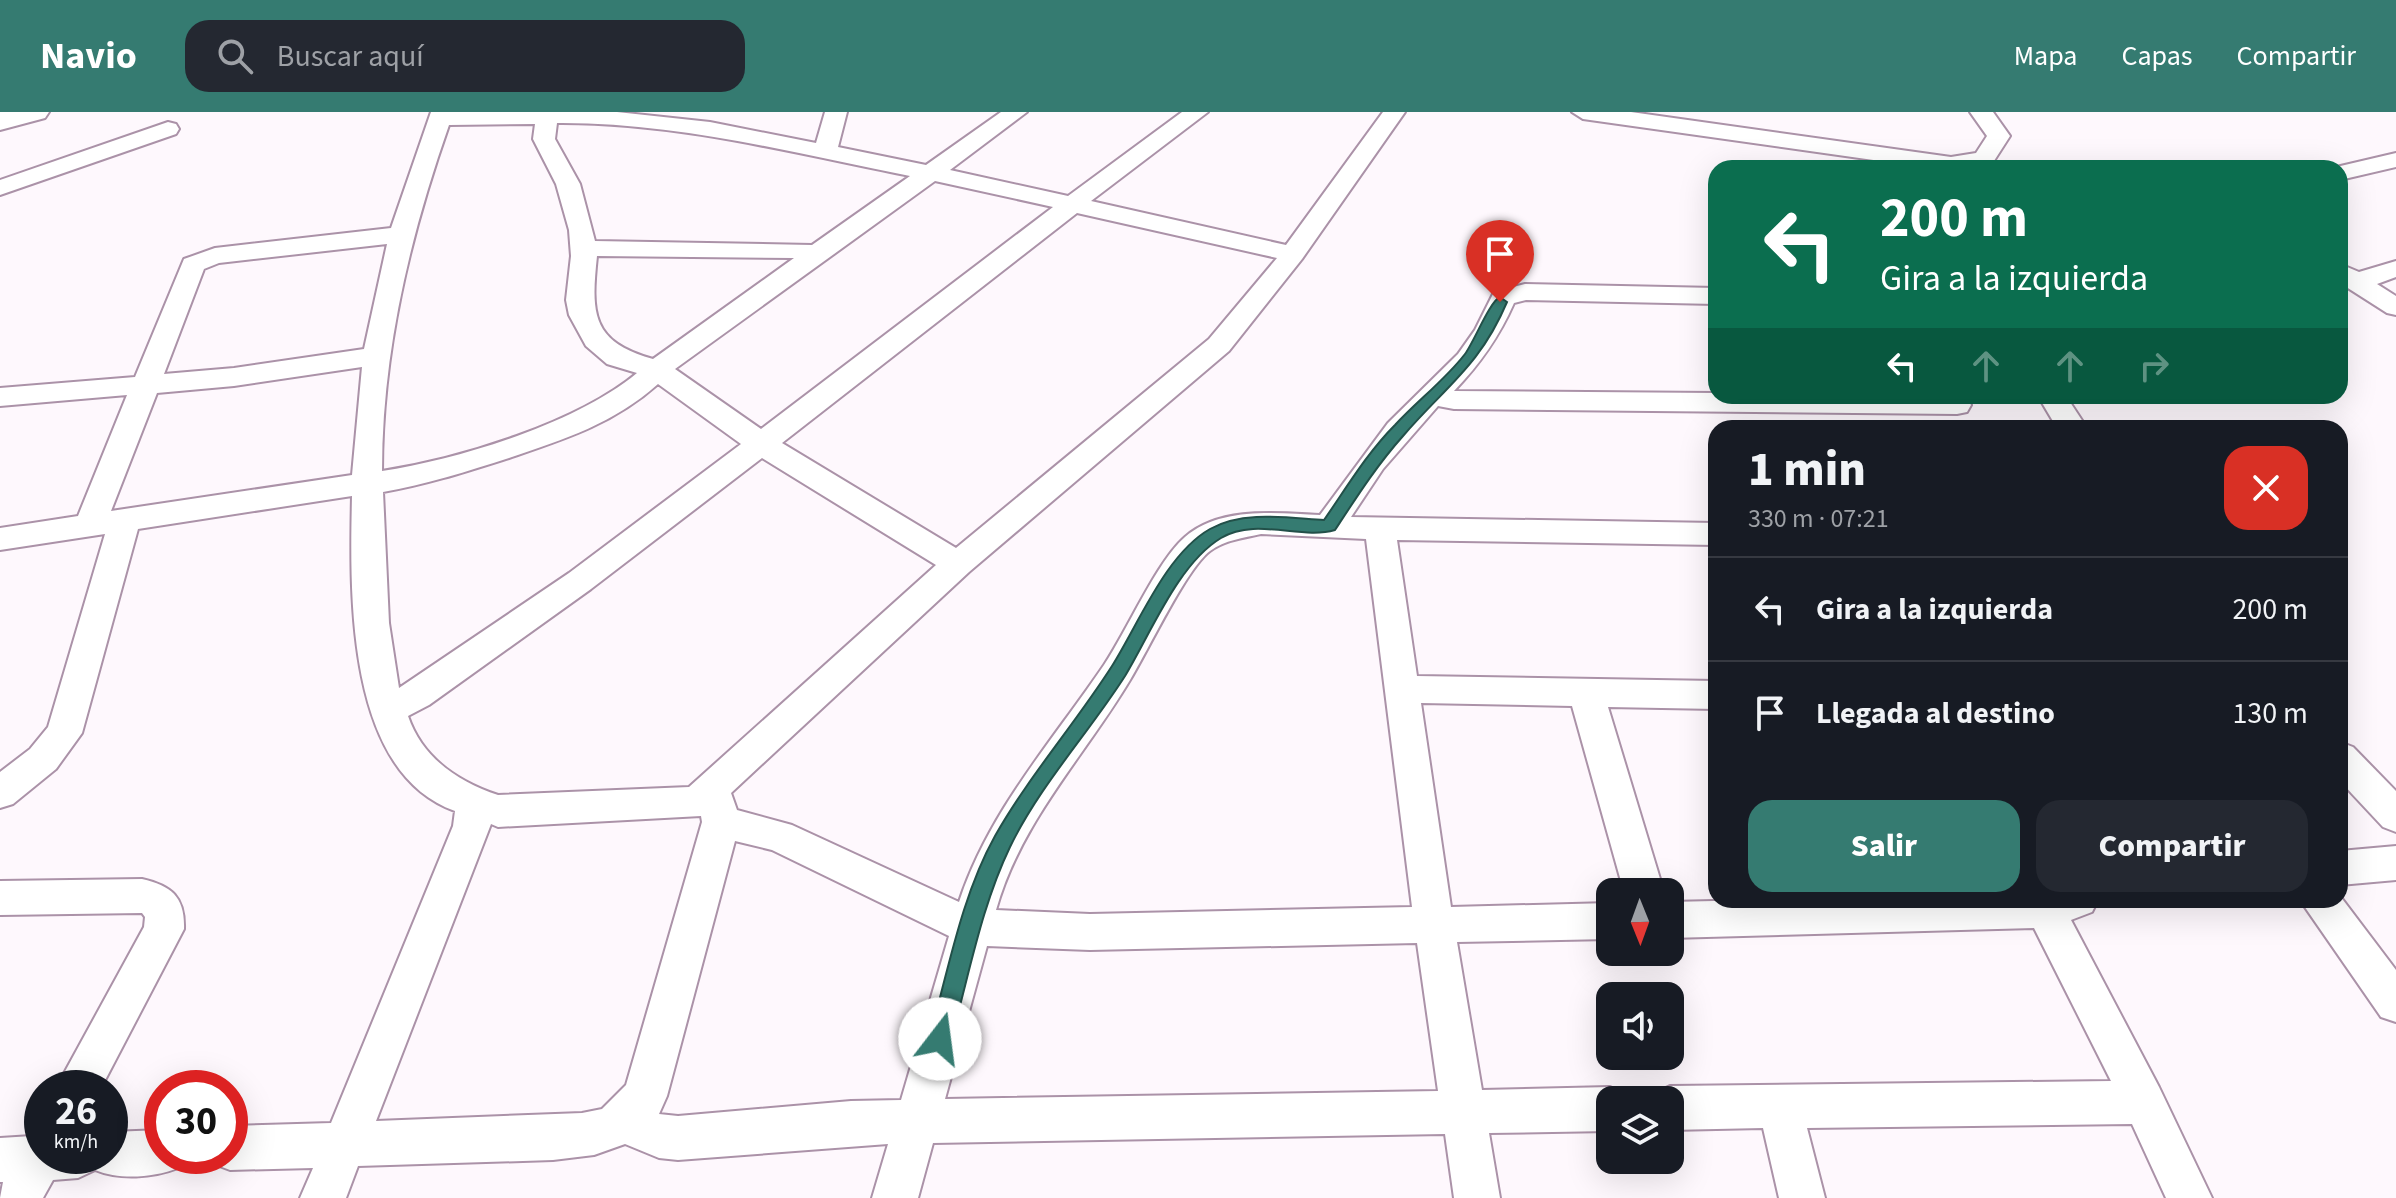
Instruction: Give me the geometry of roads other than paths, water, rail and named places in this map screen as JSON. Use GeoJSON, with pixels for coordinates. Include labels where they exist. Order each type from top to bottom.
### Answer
{"type":"FeatureCollection","features":[{"type":"Feature","properties":{"kind":"highway"},"geometry":{"type":"LineString","coordinates":[[0,121],[35,112]]}},
{"type":"Feature","properties":{"kind":"street"},"geometry":{"type":"LineString","coordinates":[[826,150],[836,112]]}},
{"type":"Feature","properties":{"kind":"street"},"geometry":{"type":"LineString","coordinates":[[0,539],[366,484],[464,462],[576,425],[614,406],[656,369],[1016,112]]}},
{"type":"Feature","properties":{"kind":"street"},"geometry":{"type":"LineString","coordinates":[[386,711],[417,695],[580,581],[1156,139],[1197,112]]}},
{"type":"Feature","properties":{"kind":"street"},"geometry":{"type":"LineString","coordinates":[[248,1147],[553,1138],[597,1134],[624,1121],[645,1096],[715,807],[958,564],[1219,345],[1293,254],[1394,112]]}},
{"type":"Feature","properties":{"kind":"street"},"geometry":{"type":"LineString","coordinates":[[1583,112],[1717,122],[1918,160]]}},
{"type":"Feature","properties":{"kind":"street"},"geometry":{"type":"LineString","coordinates":[[1977,160],[1984,159],[1999,136],[1981,112]]}},
{"type":"Feature","properties":{"kind":"street"},"geometry":{"type":"LineString","coordinates":[[1293,254],[826,150],[699,127],[592,114],[441,115],[399,235],[375,356],[367,433],[366,484],[372,610],[378,676],[386,711],[403,745],[425,774],[454,796],[474,805],[498,811],[581,810],[697,802],[779,836],[971,927],[1090,932],[1596,921]]}},
{"type":"Feature","properties":{"kind":"street"},"geometry":{"type":"LineString","coordinates":[[547,115],[544,139],[568,184],[584,248],[579,300],[588,328],[607,352],[656,369],[761,444],[958,564]]}},
{"type":"Feature","properties":{"kind":"street"},"geometry":{"type":"LineString","coordinates":[[0,188],[168,129]]}},
{"type":"Feature","properties":{"kind":"street"},"geometry":{"type":"LineString","coordinates":[[2348,171],[2396,160]]}},
{"type":"Feature","properties":{"kind":"street"},"geometry":{"type":"LineString","coordinates":[[90,526],[193,264],[215,256],[399,235]]}},
{"type":"Feature","properties":{"kind":"street"},"geometry":{"type":"LineString","coordinates":[[584,248],[802,250],[818,254]]}},
{"type":"Feature","properties":{"kind":"street"},"geometry":{"type":"LineString","coordinates":[[2348,277],[2396,269]]}},
{"type":"Feature","properties":{"kind":"street"},"geometry":{"type":"LineString","coordinates":[[2348,277],[2396,307]]}},
{"type":"Feature","properties":{"kind":"street"},"geometry":{"type":"LineString","coordinates":[[1329,526],[1372,462],[1468,360],[1488,331],[1500,302],[1508,295],[1525,292],[1708,296]]}},
{"type":"Feature","properties":{"kind":"street"},"geometry":{"type":"LineString","coordinates":[[0,397],[234,377],[375,356]]}},
{"type":"Feature","properties":{"kind":"street"},"geometry":{"type":"LineString","coordinates":[[1433,396],[1454,400],[1960,410]]}},
{"type":"Feature","properties":{"kind":"street"},"geometry":{"type":"LineString","coordinates":[[0,793],[43,759],[64,733],[125,520]]}},
{"type":"Feature","properties":{"kind":"street"},"geometry":{"type":"LineString","coordinates":[[895,1198],[990,870],[1020,810],[1116,674],[1190,552],[1218,532],[1245,525],[1278,523],[1380,529],[1708,534]]}},
{"type":"Feature","properties":{"kind":"street"},"geometry":{"type":"LineString","coordinates":[[1380,529],[1434,925],[1477,1198]]}},
{"type":"Feature","properties":{"kind":"street"},"geometry":{"type":"LineString","coordinates":[[1401,689],[1708,695]]}},
{"type":"Feature","properties":{"kind":"street"},"geometry":{"type":"LineString","coordinates":[[1586,692],[1640,878]]}},
{"type":"Feature","properties":{"kind":"street"},"geometry":{"type":"LineString","coordinates":[[2348,765],[2396,816]]}},
{"type":"Feature","properties":{"kind":"street"},"geometry":{"type":"LineString","coordinates":[[323,1198],[472,826],[474,805]]}},
{"type":"Feature","properties":{"kind":"street"},"geometry":{"type":"LineString","coordinates":[[2348,867],[2396,863]]}},
{"type":"Feature","properties":{"kind":"street"},"geometry":{"type":"LineString","coordinates":[[0,898],[142,896],[154,899],[165,912],[164,929],[88,1070]]}},
{"type":"Feature","properties":{"kind":"street"},"geometry":{"type":"LineString","coordinates":[[1684,919],[1941,908]]}},
{"type":"Feature","properties":{"kind":"street"},"geometry":{"type":"LineString","coordinates":[[2056,908],[2189,1198]]}},
{"type":"Feature","properties":{"kind":"street"},"geometry":{"type":"LineString","coordinates":[[2326,908],[2396,1003]]}},
{"type":"Feature","properties":{"kind":"street"},"geometry":{"type":"LineString","coordinates":[[1684,1108],[2144,1102]]}},
{"type":"Feature","properties":{"kind":"street"},"geometry":{"type":"LineString","coordinates":[[1780,1107],[1802,1198]]}},
{"type":"Feature","properties":{"kind":"street"},"geometry":{"type":"LineString","coordinates":[[624,1121],[659,1136],[678,1138],[785,1126],[1596,1109]]}},
{"type":"Feature","properties":{"kind":"street"},"geometry":{"type":"LineString","coordinates":[[19,1198],[31,1174]]}}]}
